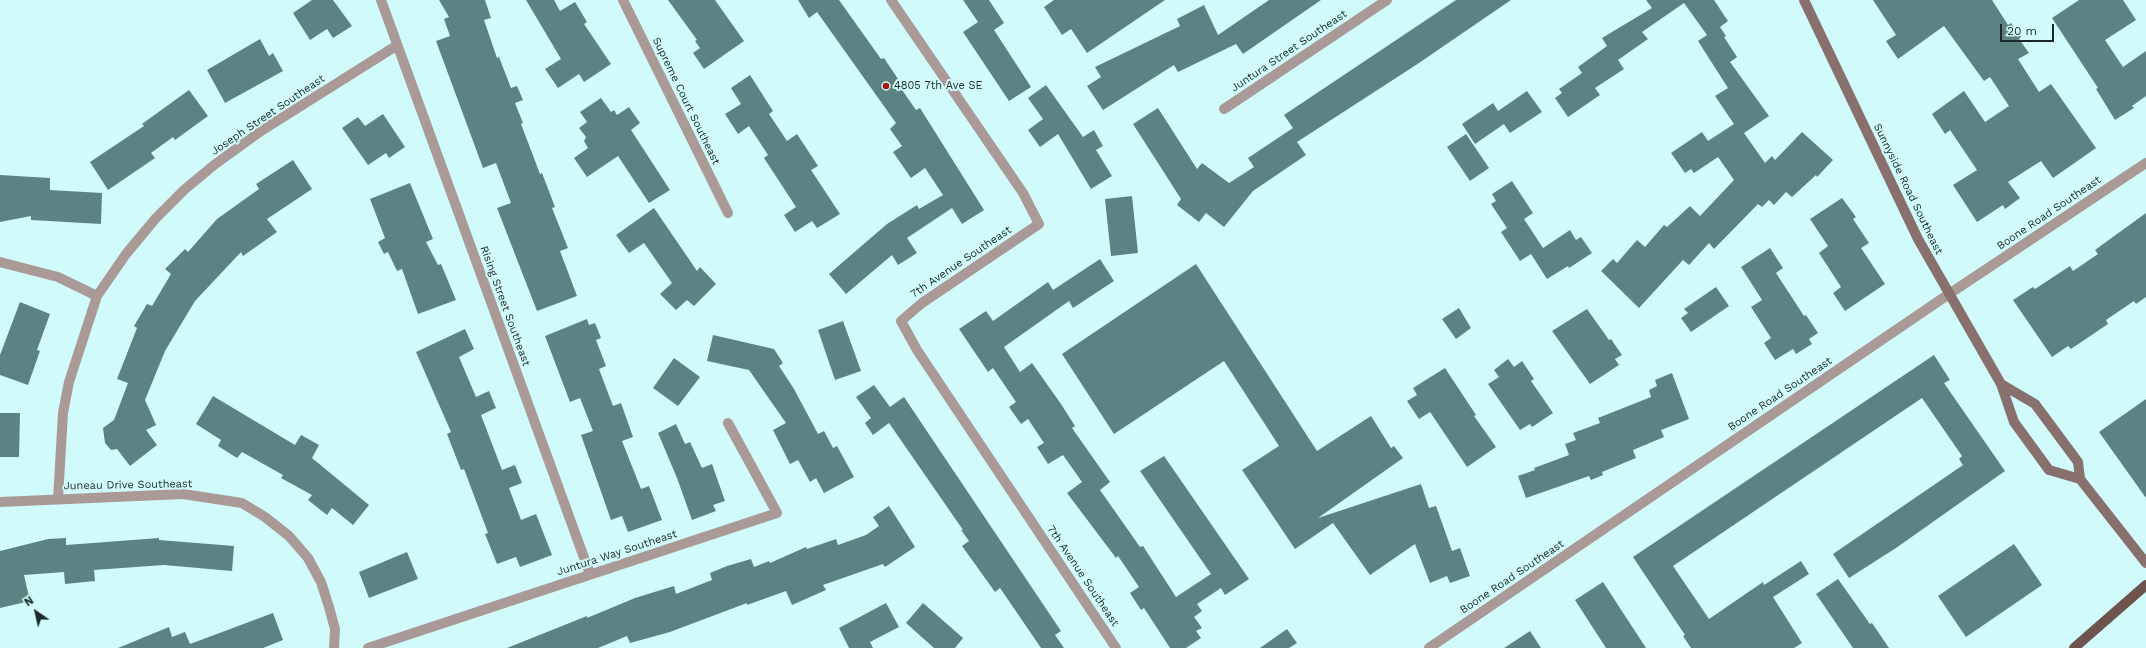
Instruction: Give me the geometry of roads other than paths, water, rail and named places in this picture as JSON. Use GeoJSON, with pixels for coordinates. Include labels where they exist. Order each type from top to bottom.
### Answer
{"type":"FeatureCollection","features":[{"type":"Feature","properties":{"kind":"main road","name":"Sunnyside Road Southeast"},"geometry":{"type":"LineString","coordinates":[[1804,0],[1918,239],[2001,384],[2014,422],[2049,470],[2080,479]]}},
{"type":"Feature","properties":{"kind":"main road","name":"Sunnyside Road Southeast"},"geometry":{"type":"LineString","coordinates":[[2001,384],[2035,404],[2078,462],[2080,479],[2146,563]]}},
{"type":"Feature","properties":{"kind":"main road"},"geometry":{"type":"LineString","coordinates":[[2074,648],[2146,585]]}},
{"type":"Feature","properties":{"kind":"street","name":"Rising Street Southeast"},"geometry":{"type":"LineString","coordinates":[[381,0],[396,46],[590,574]]}},
{"type":"Feature","properties":{"kind":"street","name":"Supreme Court Southeast"},"geometry":{"type":"LineString","coordinates":[[623,0],[728,214]]}},
{"type":"Feature","properties":{"kind":"street","name":"7th Avenue Southeast"},"geometry":{"type":"LineString","coordinates":[[891,0],[1023,193],[1039,224],[922,302],[901,321],[917,350],[1116,648]]}},
{"type":"Feature","properties":{"kind":"street","name":"Juntura Street Southeast"},"geometry":{"type":"LineString","coordinates":[[1224,109],[1387,0]]}},
{"type":"Feature","properties":{"kind":"street","name":"Joseph Street Southeast"},"geometry":{"type":"LineString","coordinates":[[58,499],[64,413],[70,382],[97,296],[126,254],[156,218],[184,190],[214,165],[261,132],[396,46]]}},
{"type":"Feature","properties":{"kind":"street","name":"Boone Road Southeast"},"geometry":{"type":"LineString","coordinates":[[1429,648],[1949,294],[2146,163]]}},
{"type":"Feature","properties":{"kind":"street"},"geometry":{"type":"LineString","coordinates":[[0,262],[58,277],[97,296]]}},
{"type":"Feature","properties":{"kind":"street","name":"Juntura Way Southeast"},"geometry":{"type":"LineString","coordinates":[[368,648],[777,513],[728,423]]}},
{"type":"Feature","properties":{"kind":"street","name":"Juneau Drive Southeast"},"geometry":{"type":"LineString","coordinates":[[0,502],[183,494],[242,503],[265,517],[289,536],[308,558],[321,582],[336,629],[334,648]]}},
{"type":"Feature","properties":{"kind":"place","name":"4805 7th Ave SE"},"geometry":{"type":"Point","coordinates":[886,86]}}]}
